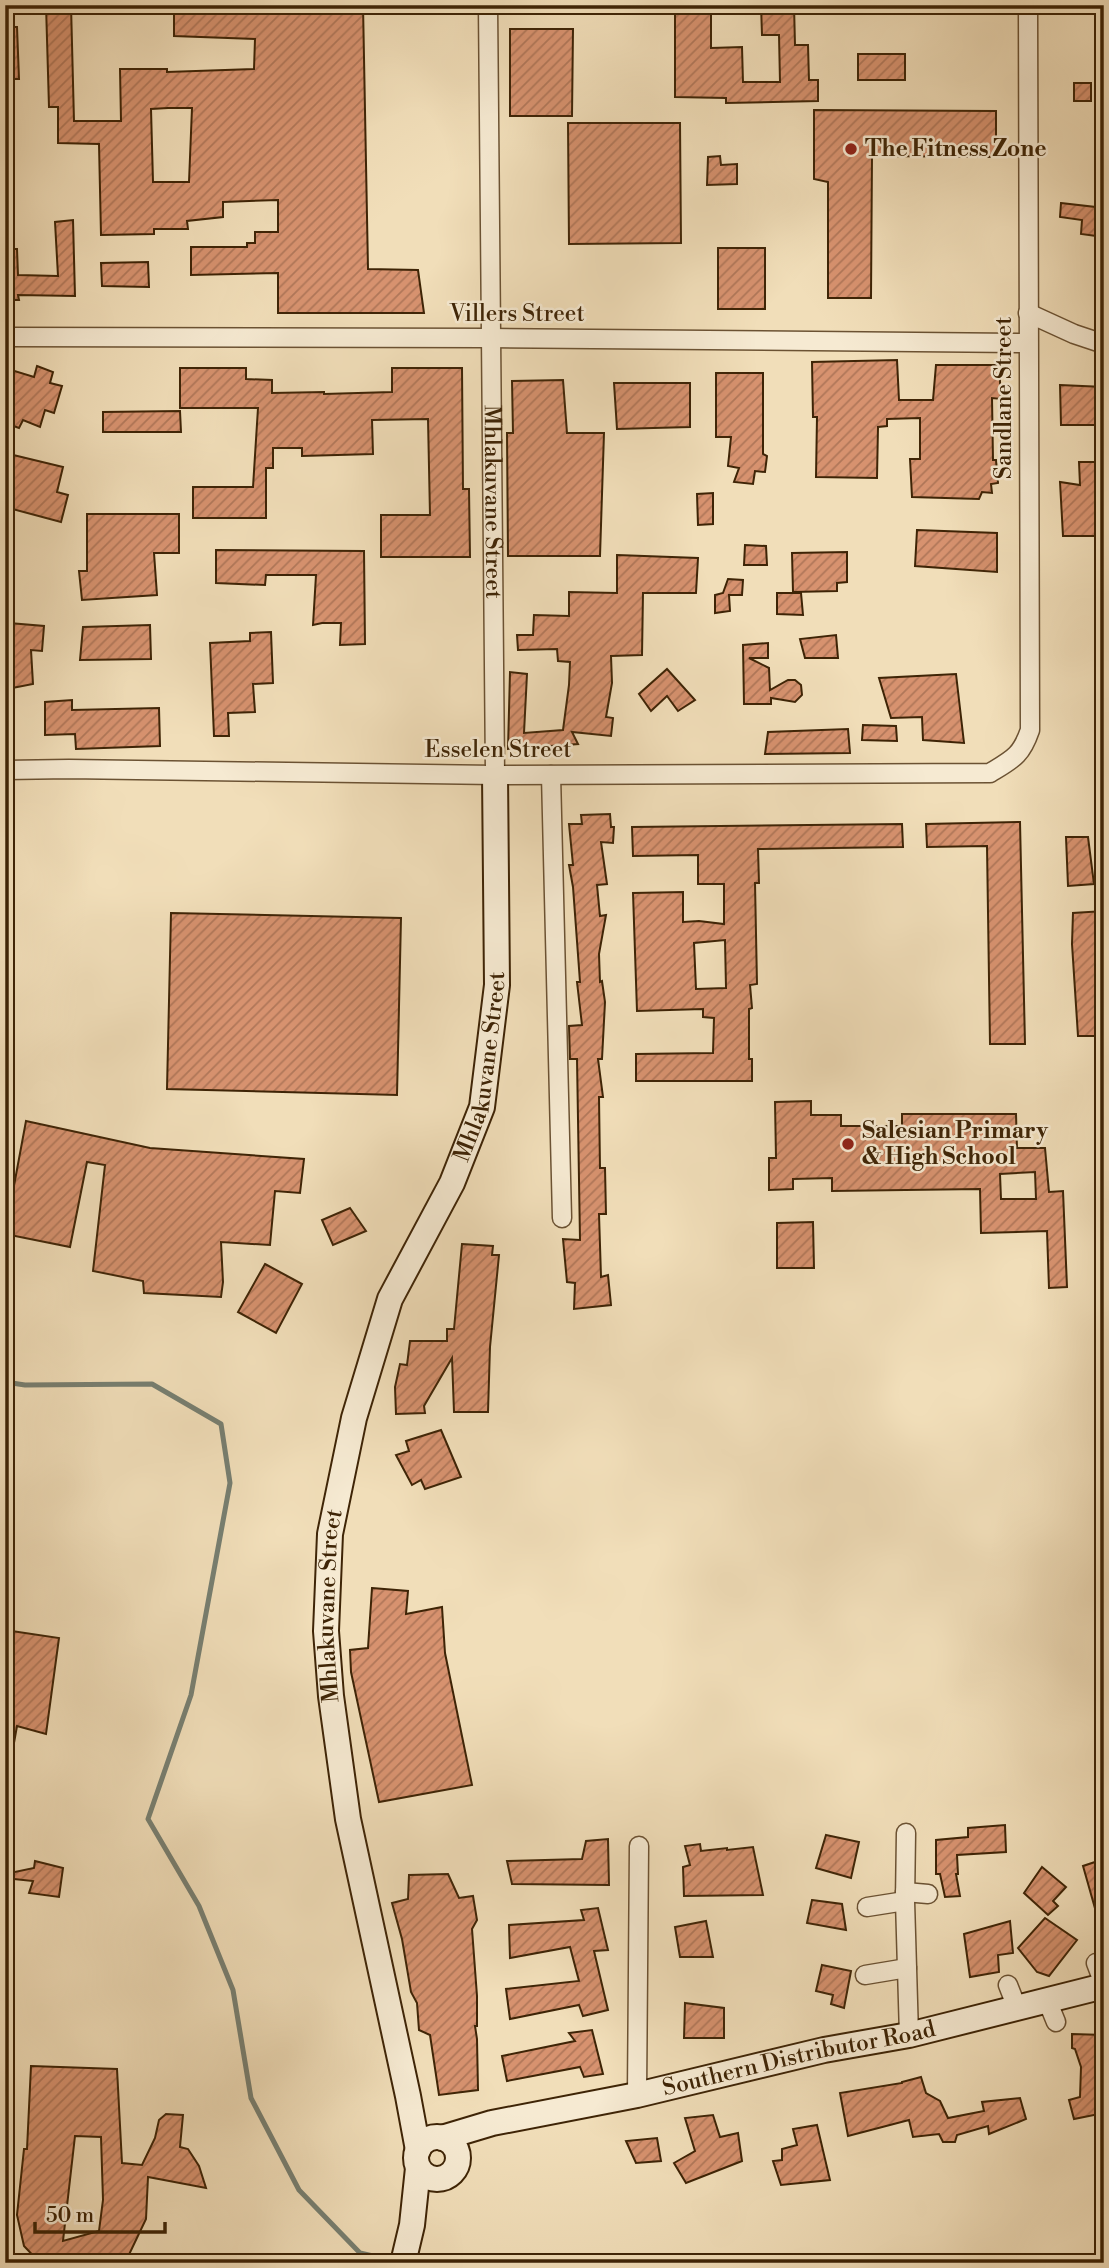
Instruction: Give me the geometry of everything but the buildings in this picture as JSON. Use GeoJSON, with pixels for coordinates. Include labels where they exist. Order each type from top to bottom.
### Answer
{"type":"FeatureCollection","features":[{"type":"Feature","properties":{"kind":"street","name":"Mhlakuvane Street"},"geometry":{"type":"LineString","coordinates":[[451,2169],[457,2154],[452,2144],[428,2148],[408,2096],[348,1819],[334,1723],[326,1631],[330,1534],[354,1418],[390,1299],[452,1183],[482,1107],[497,985],[488,5]]}},
{"type":"Feature","properties":{"kind":"street","name":"Sandlane Street"},"geometry":{"type":"LineString","coordinates":[[990,774],[1023,750],[1030,730],[1028,5]]}},
{"type":"Feature","properties":{"kind":"street"},"geometry":{"type":"LineString","coordinates":[[1028,313],[1104,344]]}},
{"type":"Feature","properties":{"kind":"street","name":"Villers Street"},"geometry":{"type":"LineString","coordinates":[[5,337],[1028,343]]}},
{"type":"Feature","properties":{"kind":"street","name":"Esselen Street"},"geometry":{"type":"LineString","coordinates":[[5,770],[495,775],[990,774]]}},
{"type":"Feature","properties":{"kind":"street"},"geometry":{"type":"LineString","coordinates":[[551,775],[562,1218]]}},
{"type":"Feature","properties":{"kind":"street"},"geometry":{"type":"LineString","coordinates":[[906,1833],[909,2035]]}},
{"type":"Feature","properties":{"kind":"street"},"geometry":{"type":"LineString","coordinates":[[637,2095],[639,1846]]}},
{"type":"Feature","properties":{"kind":"street"},"geometry":{"type":"LineString","coordinates":[[866,1907],[928,1894]]}},
{"type":"Feature","properties":{"kind":"street"},"geometry":{"type":"LineString","coordinates":[[865,1975],[906,1968]]}},
{"type":"Feature","properties":{"kind":"street","name":"Southern Distributor Road"},"geometry":{"type":"LineString","coordinates":[[428,2148],[492,2123],[637,2095],[824,2050],[909,2035],[1012,1997],[1051,2011],[1101,1978]]}},
{"type":"Feature","properties":{"kind":"street"},"geometry":{"type":"LineString","coordinates":[[412,2222],[451,2169],[492,2123]]}},
{"type":"Feature","properties":{"kind":"street"},"geometry":{"type":"LineString","coordinates":[[428,2148],[426,2176],[438,2179],[451,2169]]}},
{"type":"Feature","properties":{"kind":"street"},"geometry":{"type":"LineString","coordinates":[[403,2263],[428,2148]]}},
{"type":"Feature","properties":{"kind":"waterway"},"geometry":{"type":"LineString","coordinates":[[5,1382],[25,1385],[152,1384],[221,1424],[230,1483],[191,1695],[148,1819],[199,1906],[233,1990],[251,2098],[299,2190],[360,2253],[386,2259]]}},
{"type":"Feature","properties":{"kind":"waterway"},"geometry":{"type":"LineString","coordinates":[[728,2263],[943,2258],[955,2263]]}},
{"type":"Feature","properties":{"kind":"place","name":"The Fitness Zone"},"geometry":{"type":"Point","coordinates":[851,149]}},
{"type":"Feature","properties":{"kind":"place","name":"Salesian Primary & High School"},"geometry":{"type":"Point","coordinates":[848,1144]}}]}
